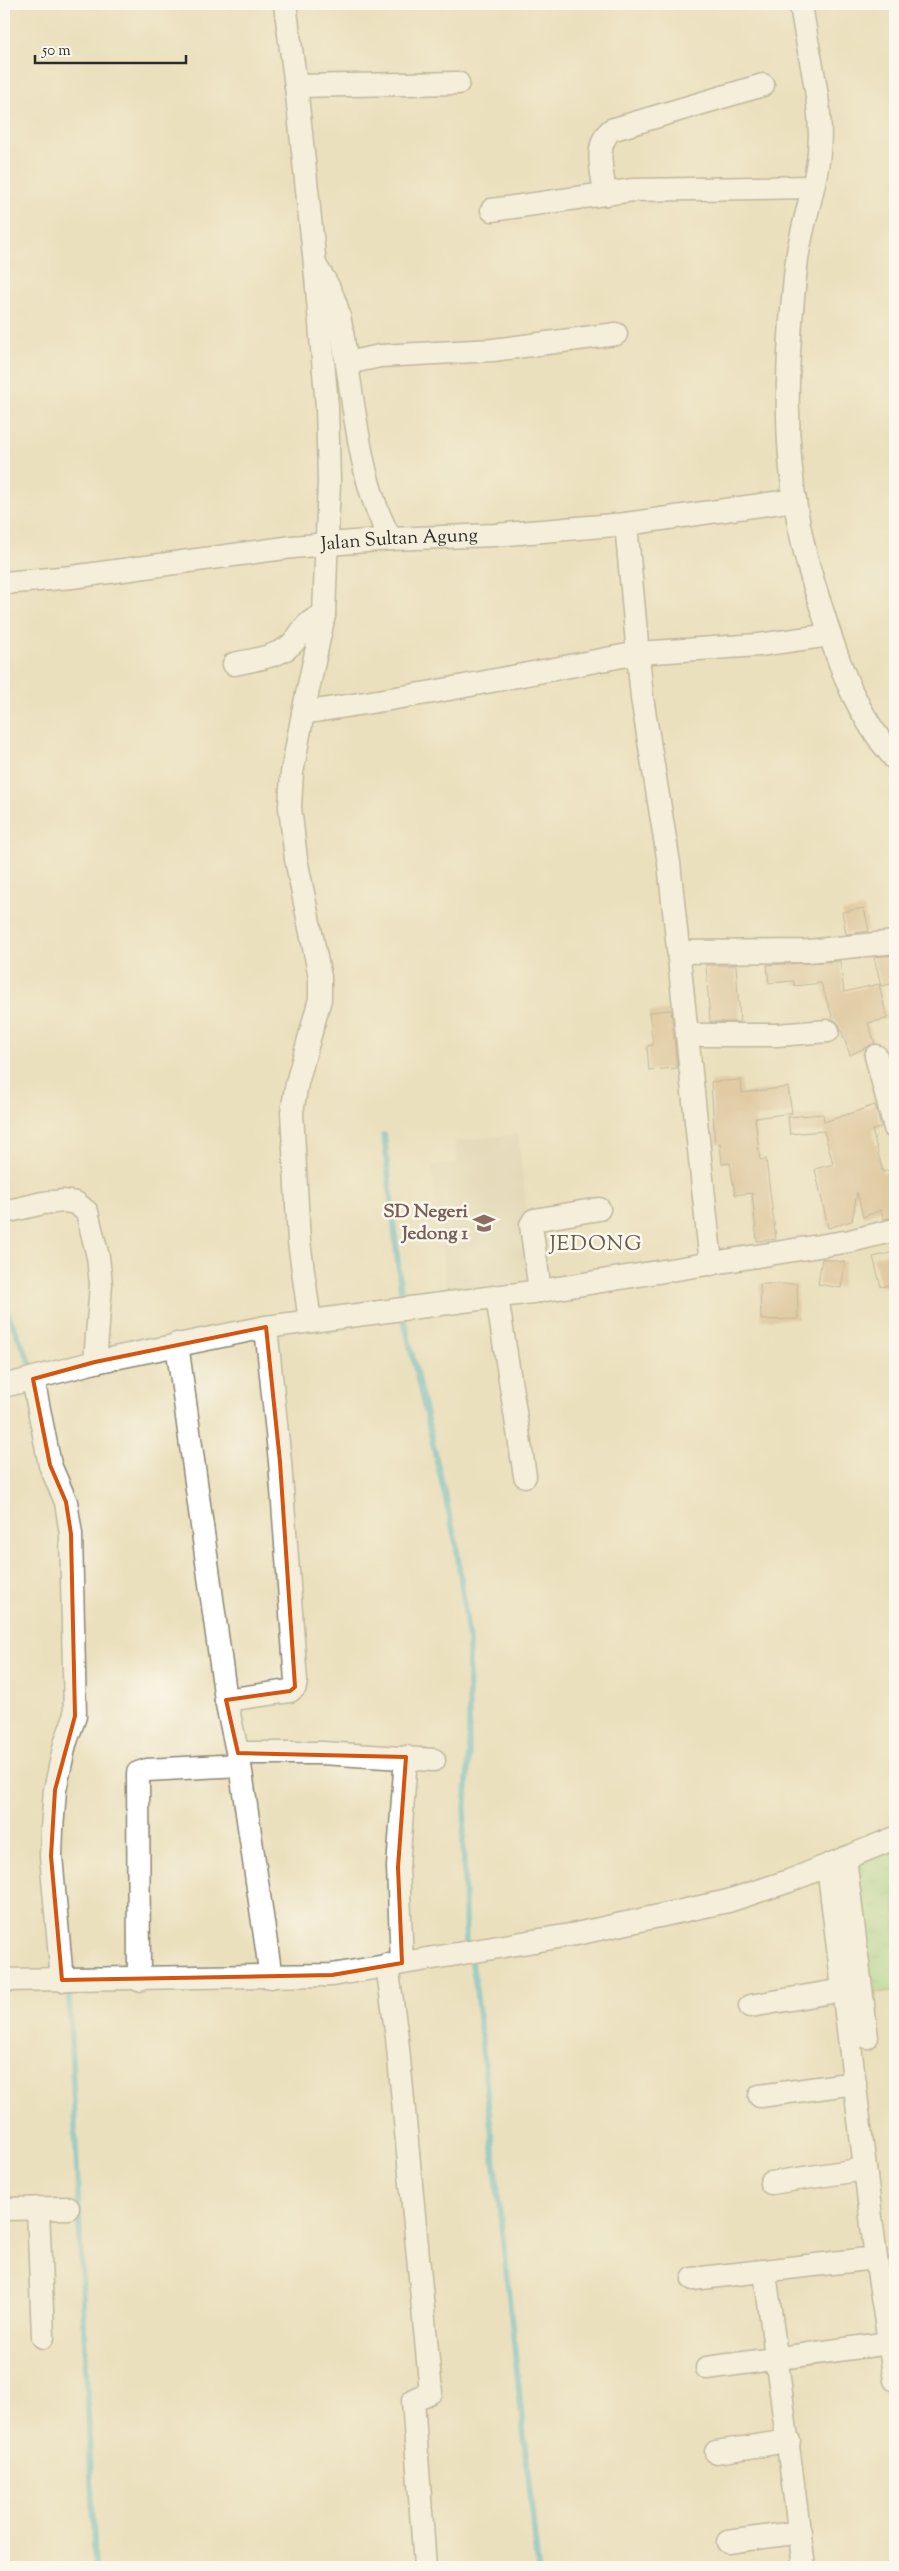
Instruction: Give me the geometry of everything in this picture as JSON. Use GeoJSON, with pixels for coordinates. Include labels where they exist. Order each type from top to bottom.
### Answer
{"type":"FeatureCollection","features":[{"type":"Feature","properties":{"kind":"street"},"geometry":{"type":"LineString","coordinates":[[285,4],[296,86],[315,265],[327,407],[328,544],[324,615],[292,773],[290,807],[296,860],[320,977],[320,999],[297,1083],[292,1112],[299,1242],[310,1321]]}},
{"type":"Feature","properties":{"kind":"street"},"geometry":{"type":"LineString","coordinates":[[801,4],[820,126],[819,152],[797,257],[788,353],[789,451],[795,500],[804,548],[830,636],[847,684],[862,715],[895,759]]}},
{"type":"Feature","properties":{"kind":"street"},"geometry":{"type":"LineString","coordinates":[[296,86],[458,83]]}},
{"type":"Feature","properties":{"kind":"street"},"geometry":{"type":"LineString","coordinates":[[606,194],[600,154],[601,142],[612,130],[763,85]]}},
{"type":"Feature","properties":{"kind":"street"},"geometry":{"type":"LineString","coordinates":[[492,210],[633,190],[812,187]]}},
{"type":"Feature","properties":{"kind":"street"},"geometry":{"type":"LineString","coordinates":[[315,265],[332,291],[340,314],[361,447],[371,488],[385,529],[391,539]]}},
{"type":"Feature","properties":{"kind":"street"},"geometry":{"type":"LineString","coordinates":[[347,363],[380,356],[493,350],[616,334]]}},
{"type":"Feature","properties":{"kind":"street","name":"Jalan Sultan Agung"},"geometry":{"type":"LineString","coordinates":[[4,583],[72,577],[292,547],[391,539],[495,535],[626,524],[795,500]]}},
{"type":"Feature","properties":{"kind":"street"},"geometry":{"type":"LineString","coordinates":[[626,524],[646,734],[669,863],[688,1035],[696,1143],[711,1264]]}},
{"type":"Feature","properties":{"kind":"street"},"geometry":{"type":"LineString","coordinates":[[234,664],[274,655],[288,648],[307,623],[324,615]]}},
{"type":"Feature","properties":{"kind":"street"},"geometry":{"type":"LineString","coordinates":[[303,713],[433,692],[638,653],[760,644],[830,636]]}},
{"type":"Feature","properties":{"kind":"street"},"geometry":{"type":"LineString","coordinates":[[679,952],[808,952],[895,942]]}},
{"type":"Feature","properties":{"kind":"street"},"geometry":{"type":"LineString","coordinates":[[688,1035],[777,1035],[828,1031]]}},
{"type":"Feature","properties":{"kind":"street"},"geometry":{"type":"LineString","coordinates":[[876,1056],[895,1128]]}},
{"type":"Feature","properties":{"kind":"street"},"geometry":{"type":"LineString","coordinates":[[9,1211],[43,1203],[64,1201],[76,1203],[87,1212],[98,1257],[101,1284],[95,1362]]}},
{"type":"Feature","properties":{"kind":"street"},"geometry":{"type":"LineString","coordinates":[[540,1291],[531,1225],[534,1220],[599,1209]]}},
{"type":"Feature","properties":{"kind":"street"},"geometry":{"type":"LineString","coordinates":[[4,1386],[95,1362],[266,1327],[540,1291],[850,1241],[895,1230]]}},
{"type":"Feature","properties":{"kind":"street"},"geometry":{"type":"LineString","coordinates":[[497,1297],[525,1476]]}},
{"type":"Feature","properties":{"kind":"street"},"geometry":{"type":"LineString","coordinates":[[226,1700],[290,1691],[295,1687],[296,1681],[280,1462],[266,1327]]}},
{"type":"Feature","properties":{"kind":"street"},"geometry":{"type":"LineString","coordinates":[[177,1344],[226,1700],[239,1759],[271,1977]]}},
{"type":"Feature","properties":{"kind":"street"},"geometry":{"type":"LineString","coordinates":[[33,1379],[50,1465],[66,1502],[71,1534],[75,1716],[65,1744],[55,1790],[51,1856],[62,1980]]}},
{"type":"Feature","properties":{"kind":"street"},"geometry":{"type":"LineString","coordinates":[[139,1980],[138,1774],[147,1770],[239,1759],[322,1753],[434,1760]]}},
{"type":"Feature","properties":{"kind":"street"},"geometry":{"type":"LineString","coordinates":[[406,1757],[398,1866],[395,1964],[397,2038],[431,2392],[413,2400],[425,2567]]}},
{"type":"Feature","properties":{"kind":"street"},"geometry":{"type":"LineString","coordinates":[[4,1980],[139,1980],[332,1975],[576,1934],[728,1901],[837,1862],[895,1838]]}},
{"type":"Feature","properties":{"kind":"street"},"geometry":{"type":"LineString","coordinates":[[837,1862],[843,1990],[876,2258],[895,2380]]}},
{"type":"Feature","properties":{"kind":"street"},"geometry":{"type":"LineString","coordinates":[[837,1862],[867,2037]]}},
{"type":"Feature","properties":{"kind":"street"},"geometry":{"type":"LineString","coordinates":[[750,2006],[843,1990]]}},
{"type":"Feature","properties":{"kind":"street"},"geometry":{"type":"LineString","coordinates":[[760,2096],[855,2083]]}},
{"type":"Feature","properties":{"kind":"street"},"geometry":{"type":"LineString","coordinates":[[772,2183],[865,2169]]}},
{"type":"Feature","properties":{"kind":"street"},"geometry":{"type":"LineString","coordinates":[[4,2208],[68,2208]]}},
{"type":"Feature","properties":{"kind":"street"},"geometry":{"type":"LineString","coordinates":[[38,2208],[43,2337]]}},
{"type":"Feature","properties":{"kind":"street"},"geometry":{"type":"LineString","coordinates":[[693,2279],[876,2258]]}},
{"type":"Feature","properties":{"kind":"street"},"geometry":{"type":"LineString","coordinates":[[765,2272],[789,2441],[804,2567]]}},
{"type":"Feature","properties":{"kind":"street"},"geometry":{"type":"LineString","coordinates":[[707,2368],[889,2343]]}},
{"type":"Feature","properties":{"kind":"street"},"geometry":{"type":"LineString","coordinates":[[716,2452],[789,2441]]}},
{"type":"Feature","properties":{"kind":"street"},"geometry":{"type":"LineString","coordinates":[[728,2542],[800,2532]]}},
{"type":"Feature","properties":{"kind":"highlighted area"},"geometry":{"type":"Polygon","coordinates":[[[266,1327],[280,1462],[295,1687],[290,1691],[226,1700],[238,1753],[406,1757],[398,1867],[402,1963],[332,1975],[62,1980],[51,1856],[55,1790],[75,1716],[71,1534],[66,1502],[50,1465],[33,1379],[95,1362],[266,1327]]]}},
{"type":"Feature","properties":{"kind":"shaded area","name":"SD Negeri Jedong 1"},"geometry":{"type":"Polygon","coordinates":[[[518,1134],[535,1280],[447,1293],[432,1166],[457,1163],[455,1141],[518,1134]]]}},
{"type":"Feature","properties":{"kind":"green space"},"geometry":{"type":"Polygon","coordinates":[[[895,1850],[895,1992],[868,1993],[855,1876],[861,1862],[895,1850]]]}},
{"type":"Feature","properties":{"kind":"building"},"geometry":{"type":"Polygon","coordinates":[[[864,908],[869,931],[846,934],[842,912],[864,908]]]}},
{"type":"Feature","properties":{"kind":"building"},"geometry":{"type":"Polygon","coordinates":[[[895,955],[895,983],[881,986],[874,957],[895,955]]]}},
{"type":"Feature","properties":{"kind":"building"},"geometry":{"type":"Polygon","coordinates":[[[840,961],[844,992],[879,984],[887,1019],[868,1023],[875,1043],[850,1055],[839,1024],[833,1019],[821,983],[794,986],[794,981],[769,983],[767,965],[840,961]]]}},
{"type":"Feature","properties":{"kind":"building"},"geometry":{"type":"Polygon","coordinates":[[[706,965],[736,965],[740,1022],[710,1022],[706,965]]]}},
{"type":"Feature","properties":{"kind":"building"},"geometry":{"type":"Polygon","coordinates":[[[671,1010],[677,1068],[649,1070],[647,1046],[653,1045],[649,1012],[671,1010]]]}},
{"type":"Feature","properties":{"kind":"building"},"geometry":{"type":"Polygon","coordinates":[[[741,1080],[742,1093],[788,1087],[792,1113],[755,1118],[760,1160],[766,1159],[776,1239],[757,1241],[752,1193],[735,1195],[730,1163],[722,1164],[720,1143],[715,1144],[711,1082],[741,1080]]]}},
{"type":"Feature","properties":{"kind":"building"},"geometry":{"type":"Polygon","coordinates":[[[875,1105],[881,1127],[872,1130],[883,1172],[895,1168],[895,1217],[884,1219],[881,1210],[863,1217],[857,1192],[852,1221],[828,1228],[815,1169],[833,1164],[824,1131],[790,1134],[788,1117],[823,1114],[824,1122],[875,1105]]]}},
{"type":"Feature","properties":{"kind":"building"},"geometry":{"type":"Polygon","coordinates":[[[895,1252],[895,1284],[881,1287],[873,1257],[895,1252]]]}},
{"type":"Feature","properties":{"kind":"building"},"geometry":{"type":"Polygon","coordinates":[[[822,1259],[845,1262],[841,1288],[818,1284],[822,1259]]]}},
{"type":"Feature","properties":{"kind":"building"},"geometry":{"type":"Polygon","coordinates":[[[760,1284],[797,1284],[798,1319],[761,1320],[760,1284]]]}},
{"type":"Feature","properties":{"kind":"waterway"},"geometry":{"type":"LineString","coordinates":[[384,1135],[402,1300]]}},
{"type":"Feature","properties":{"kind":"waterway"},"geometry":{"type":"LineString","coordinates":[[4,1305],[32,1367]]}},
{"type":"Feature","properties":{"kind":"waterway"},"geometry":{"type":"LineString","coordinates":[[404,1320],[456,1543],[469,1640],[469,1754],[463,1841],[466,1943]]}},
{"type":"Feature","properties":{"kind":"waterway"},"geometry":{"type":"LineString","coordinates":[[472,1964],[538,2567]]}},
{"type":"Feature","properties":{"kind":"waterway"},"geometry":{"type":"LineString","coordinates":[[69,1994],[95,2567]]}},
{"type":"Feature","properties":{"kind":"place","name":"SD Negeri Jedong 1"},"geometry":{"type":"Point","coordinates":[484,1223]}},
{"type":"Feature","properties":{"kind":"district","name":"JEDONG"},"geometry":{"type":"Point","coordinates":[596,1245]}}]}
